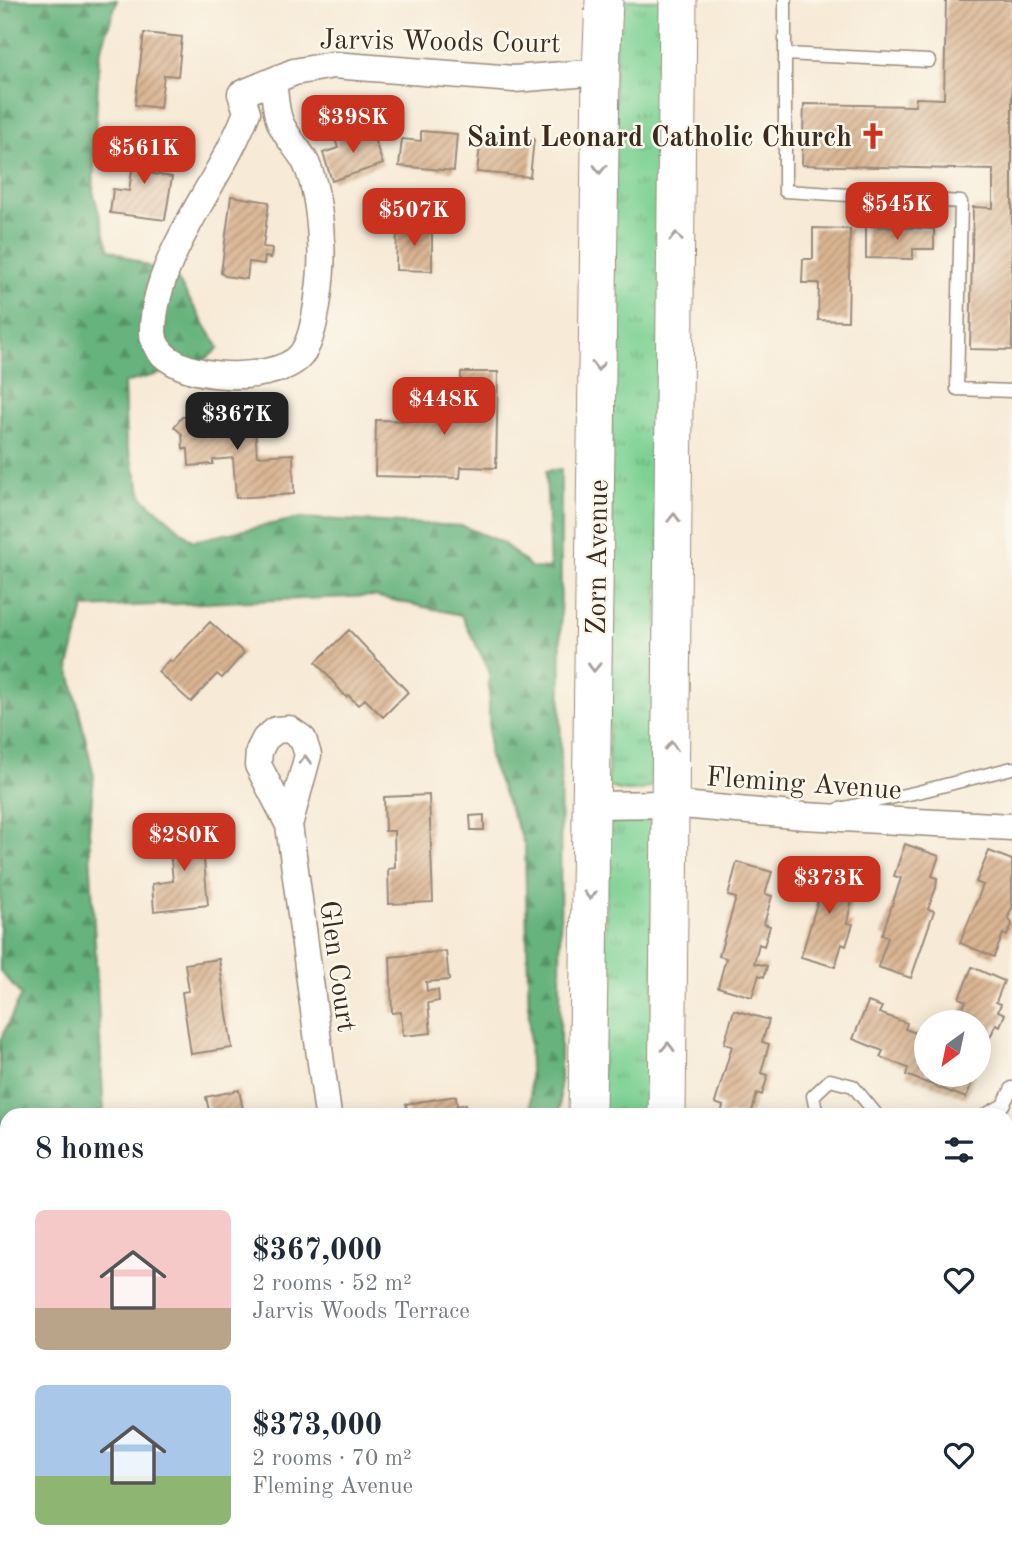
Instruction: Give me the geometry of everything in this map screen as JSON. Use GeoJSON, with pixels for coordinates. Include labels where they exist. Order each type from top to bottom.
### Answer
{"type":"FeatureCollection","features":[{"type":"Feature","properties":{"kind":"main road","name":"Zorn Avenue"},"geometry":{"type":"LineString","coordinates":[[587,1108],[604,0]]}},
{"type":"Feature","properties":{"kind":"main road"},"geometry":{"type":"LineString","coordinates":[[667,1108],[678,0]]}},
{"type":"Feature","properties":{"kind":"street","name":"Jarvis Woods Court"},"geometry":{"type":"LineString","coordinates":[[272,80],[279,122],[306,164],[317,207],[322,243],[311,329],[302,355],[276,370],[225,374],[184,370],[168,361],[156,347],[152,333],[155,307],[183,236],[239,133],[247,112],[240,94],[272,80],[313,67],[333,65],[514,79],[601,72]]}},
{"type":"Feature","properties":{"kind":"street","name":"Fleming Avenue"},"geometry":{"type":"LineString","coordinates":[[591,805],[671,804],[804,816],[1012,827]]}},
{"type":"Feature","properties":{"kind":"street","name":"Glen Court"},"geometry":{"type":"LineString","coordinates":[[289,825],[327,1108]]}},
{"type":"Feature","properties":{"kind":"lane"},"geometry":{"type":"LineString","coordinates":[[785,0],[785,191],[961,202],[957,389],[1012,391]]}},
{"type":"Feature","properties":{"kind":"lane"},"geometry":{"type":"LineString","coordinates":[[785,54],[929,61]]}},
{"type":"Feature","properties":{"kind":"lane"},"geometry":{"type":"LineString","coordinates":[[804,816],[918,793],[1012,768]]}},
{"type":"Feature","properties":{"kind":"lane"},"geometry":{"type":"LineString","coordinates":[[816,1108],[813,1096],[830,1080],[853,1086],[871,1108]]}},
{"type":"Feature","properties":{"kind":"lane"},"geometry":{"type":"LineString","coordinates":[[998,1108],[1003,1105],[1012,1088]]}},
{"type":"Feature","properties":{"kind":"green space"},"geometry":{"type":"Polygon","coordinates":[[[0,0],[117,0],[99,57],[93,191],[109,249],[177,279],[219,348],[201,363],[124,383],[126,442],[143,498],[193,541],[300,518],[463,526],[503,543],[532,568],[550,569],[546,471],[561,469],[560,1108],[531,1108],[525,846],[489,757],[489,670],[461,615],[373,596],[84,608],[69,667],[94,776],[89,830],[104,1108],[0,1108],[0,1041],[21,995],[0,971],[0,0]]]}},
{"type":"Feature","properties":{"kind":"green space"},"geometry":{"type":"Polygon","coordinates":[[[615,0],[668,0],[655,784],[632,791],[608,786],[615,0]]]}},
{"type":"Feature","properties":{"kind":"green space"},"geometry":{"type":"Polygon","coordinates":[[[641,819],[651,822],[656,830],[652,1108],[600,1108],[608,826],[614,820],[641,819]]]}},
{"type":"Feature","properties":{"kind":"building"},"geometry":{"type":"Polygon","coordinates":[[[946,0],[1012,0],[1012,350],[970,349],[973,207],[993,208],[993,170],[802,165],[804,104],[915,106],[916,98],[944,99],[946,0]]]}},
{"type":"Feature","properties":{"kind":"building"},"geometry":{"type":"Polygon","coordinates":[[[144,33],[182,37],[178,76],[164,75],[160,108],[135,105],[144,33]]]}},
{"type":"Feature","properties":{"kind":"building"},"geometry":{"type":"Polygon","coordinates":[[[370,127],[383,164],[332,181],[323,153],[338,148],[335,139],[370,127]]]}},
{"type":"Feature","properties":{"kind":"building"},"geometry":{"type":"Polygon","coordinates":[[[421,131],[457,134],[454,171],[399,166],[402,139],[421,141],[421,131]]]}},
{"type":"Feature","properties":{"kind":"building"},"geometry":{"type":"Polygon","coordinates":[[[137,136],[158,139],[153,174],[172,177],[165,220],[110,213],[113,189],[129,191],[137,136]]]}},
{"type":"Feature","properties":{"kind":"building"},"geometry":{"type":"Polygon","coordinates":[[[497,136],[534,139],[530,177],[477,172],[480,145],[496,146],[497,136]]]}},
{"type":"Feature","properties":{"kind":"building"},"geometry":{"type":"Polygon","coordinates":[[[231,196],[269,202],[263,247],[272,248],[271,258],[265,257],[264,264],[249,262],[247,279],[221,273],[231,196]]]}},
{"type":"Feature","properties":{"kind":"building"},"geometry":{"type":"Polygon","coordinates":[[[397,224],[432,225],[432,271],[396,270],[397,224]]]}},
{"type":"Feature","properties":{"kind":"building"},"geometry":{"type":"Polygon","coordinates":[[[866,226],[934,229],[934,249],[913,249],[913,259],[866,258],[866,226]]]}},
{"type":"Feature","properties":{"kind":"building"},"geometry":{"type":"Polygon","coordinates":[[[813,228],[850,229],[848,321],[818,320],[819,283],[802,283],[803,259],[813,259],[813,228]]]}},
{"type":"Feature","properties":{"kind":"building"},"geometry":{"type":"Polygon","coordinates":[[[461,372],[498,372],[496,468],[461,467],[460,478],[375,476],[376,420],[460,422],[461,372]]]}},
{"type":"Feature","properties":{"kind":"building"},"geometry":{"type":"Polygon","coordinates":[[[223,405],[232,413],[254,411],[257,456],[293,454],[294,494],[236,498],[233,458],[213,460],[213,464],[189,466],[188,449],[183,449],[182,434],[174,427],[182,417],[208,415],[210,406],[223,405]]]}},
{"type":"Feature","properties":{"kind":"building"},"geometry":{"type":"Polygon","coordinates":[[[210,622],[244,653],[222,678],[217,674],[191,702],[158,672],[169,660],[172,662],[210,622]]]}},
{"type":"Feature","properties":{"kind":"building"},"geometry":{"type":"Polygon","coordinates":[[[349,630],[408,692],[383,717],[365,699],[358,705],[348,695],[346,697],[316,662],[349,630]]]}},
{"type":"Feature","properties":{"kind":"building"},"geometry":{"type":"Polygon","coordinates":[[[429,795],[433,902],[389,904],[388,869],[395,868],[394,831],[385,831],[384,797],[429,795]]]}},
{"type":"Feature","properties":{"kind":"building"},"geometry":{"type":"Polygon","coordinates":[[[484,815],[484,830],[471,830],[470,816],[484,815]]]}},
{"type":"Feature","properties":{"kind":"building"},"geometry":{"type":"Polygon","coordinates":[[[201,827],[208,905],[154,911],[152,884],[173,881],[168,830],[201,827]]]}},
{"type":"Feature","properties":{"kind":"building"},"geometry":{"type":"Polygon","coordinates":[[[905,844],[939,856],[932,876],[937,878],[936,888],[928,909],[934,911],[911,978],[878,967],[888,937],[882,935],[901,878],[894,876],[905,844]]]}},
{"type":"Feature","properties":{"kind":"building"},"geometry":{"type":"Polygon","coordinates":[[[989,851],[1012,860],[1012,908],[1008,917],[1012,924],[1007,936],[1003,934],[994,957],[960,943],[983,885],[976,882],[989,851]]]}},
{"type":"Feature","properties":{"kind":"building"},"geometry":{"type":"Polygon","coordinates":[[[737,862],[772,872],[765,894],[772,896],[764,924],[770,926],[764,946],[759,944],[754,963],[767,966],[764,977],[759,975],[752,997],[718,987],[726,958],[719,956],[736,898],[728,896],[737,862]]]}},
{"type":"Feature","properties":{"kind":"building"},"geometry":{"type":"Polygon","coordinates":[[[820,863],[854,873],[848,892],[853,894],[847,923],[853,924],[846,946],[842,944],[835,967],[801,957],[818,900],[810,897],[820,863]]]}},
{"type":"Feature","properties":{"kind":"building"},"geometry":{"type":"Polygon","coordinates":[[[446,951],[449,980],[426,982],[427,991],[438,990],[439,1001],[428,1003],[431,1033],[403,1036],[401,1012],[392,1013],[390,957],[446,951]]]}},
{"type":"Feature","properties":{"kind":"building"},"geometry":{"type":"Polygon","coordinates":[[[219,959],[232,1048],[191,1054],[182,992],[189,991],[185,964],[219,959]]]}},
{"type":"Feature","properties":{"kind":"building"},"geometry":{"type":"Polygon","coordinates":[[[972,967],[1004,981],[996,1002],[1001,1004],[998,1011],[1005,1014],[1000,1026],[996,1024],[991,1035],[991,1010],[962,1010],[966,1001],[959,998],[972,967]]]}},
{"type":"Feature","properties":{"kind":"building"},"geometry":{"type":"Polygon","coordinates":[[[868,1002],[882,1007],[879,1013],[907,1023],[905,1029],[914,1032],[914,1078],[906,1075],[908,1068],[880,1057],[883,1051],[853,1039],[868,1002]]]}},
{"type":"Feature","properties":{"kind":"building"},"geometry":{"type":"Polygon","coordinates":[[[734,1010],[769,1020],[762,1042],[769,1044],[761,1073],[768,1075],[762,1095],[757,1093],[753,1108],[723,1108],[715,1103],[732,1046],[724,1044],[734,1010]]]}},
{"type":"Feature","properties":{"kind":"building"},"geometry":{"type":"Polygon","coordinates":[[[937,1087],[970,1087],[966,1098],[937,1087]]]}},
{"type":"Feature","properties":{"kind":"building"},"geometry":{"type":"Polygon","coordinates":[[[239,1090],[243,1108],[208,1108],[206,1097],[239,1090]]]}},
{"type":"Feature","properties":{"kind":"building"},"geometry":{"type":"Polygon","coordinates":[[[456,1096],[457,1106],[466,1104],[467,1108],[407,1108],[406,1104],[456,1096]]]}},
{"type":"Feature","properties":{"kind":"place","name":"Saint Leonard Catholic Church"},"geometry":{"type":"Point","coordinates":[873,136]}}]}
